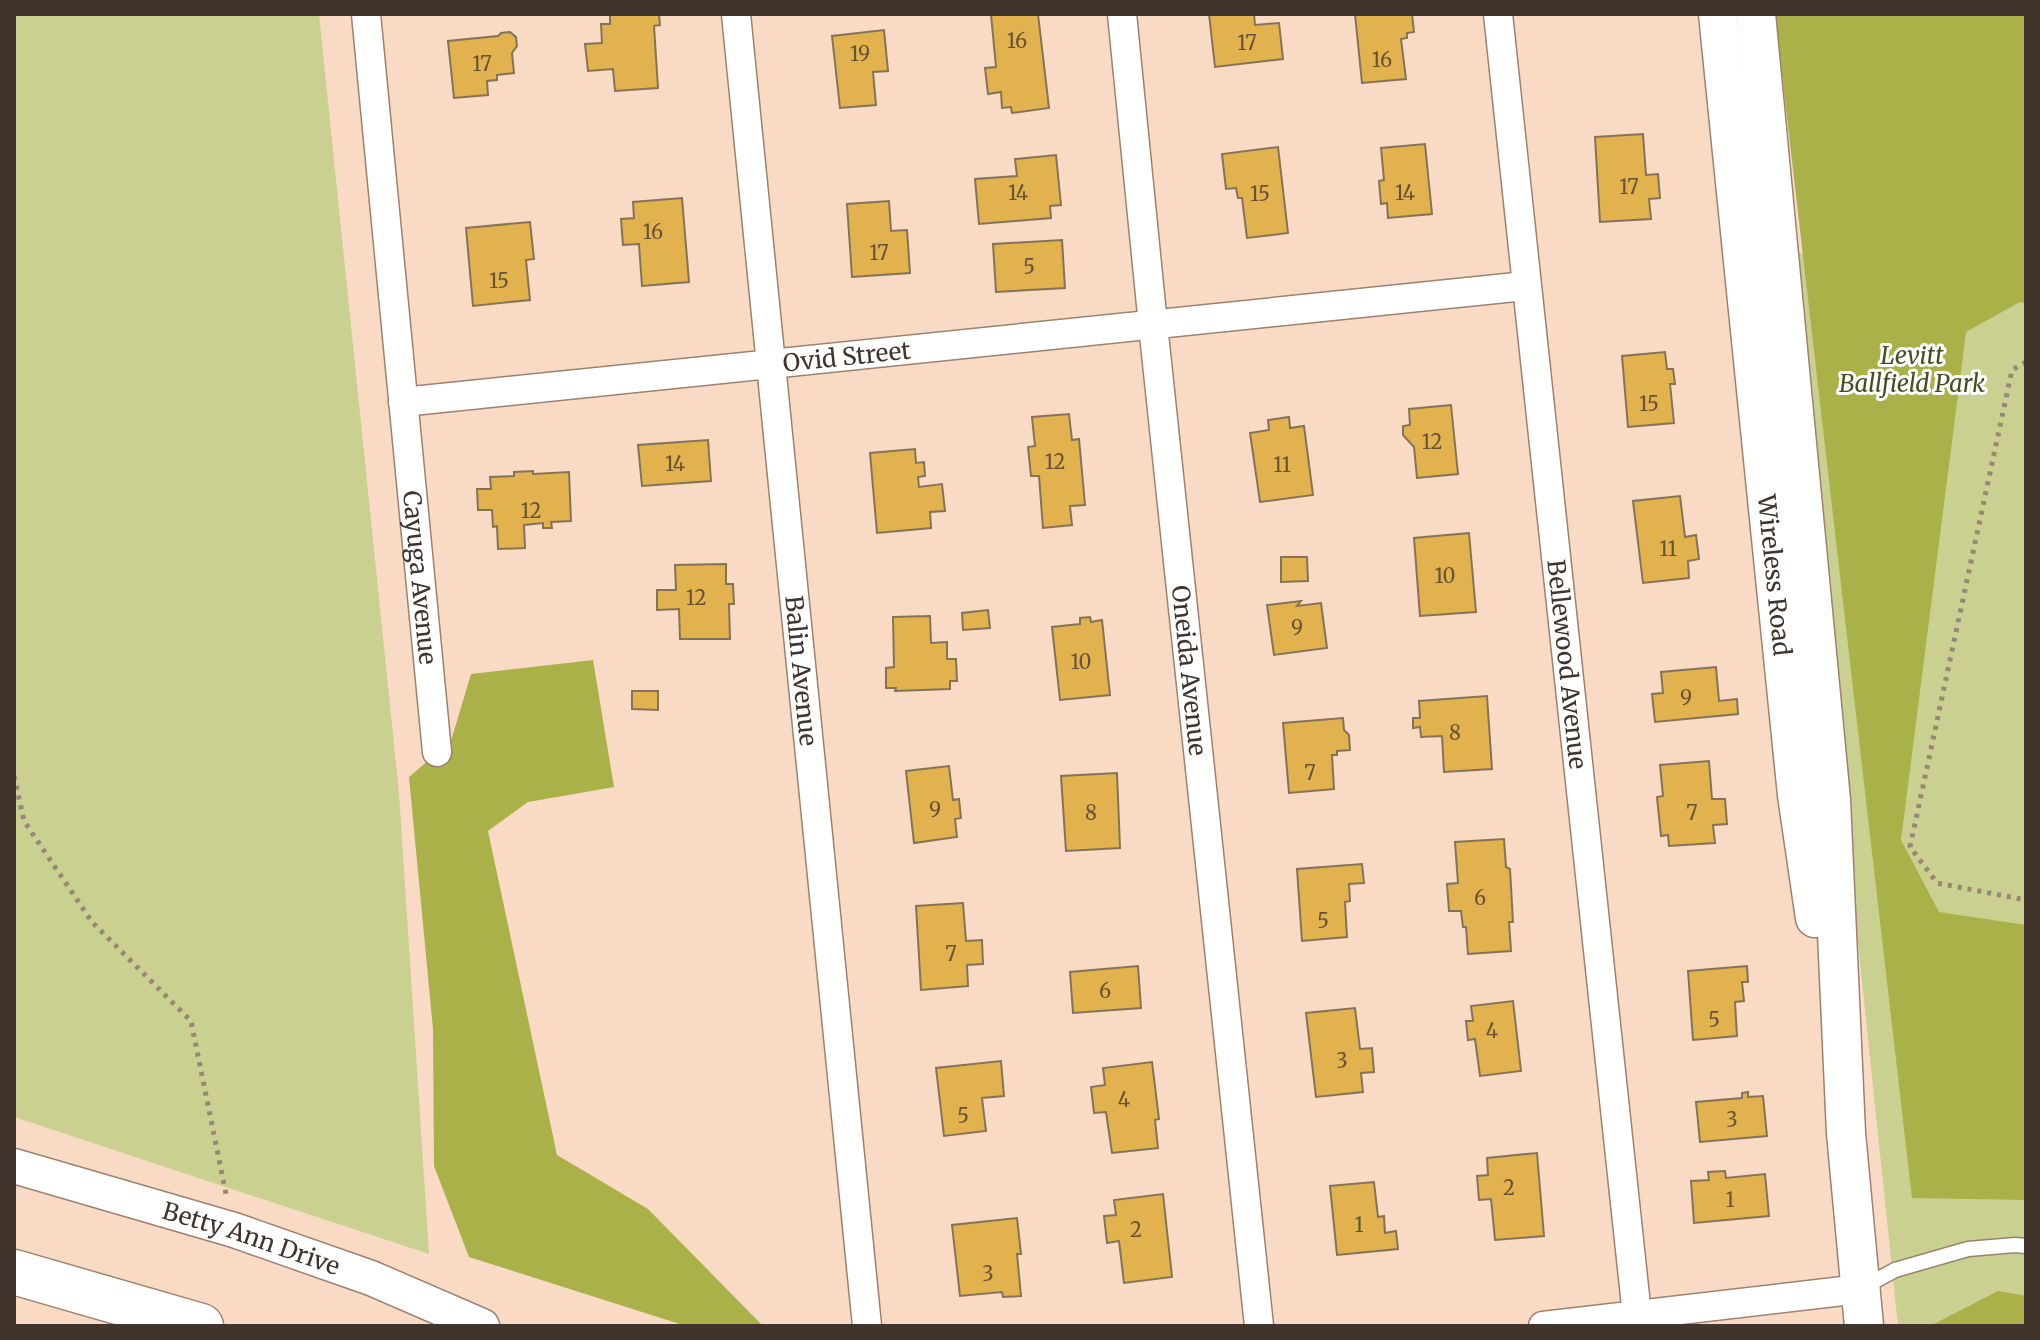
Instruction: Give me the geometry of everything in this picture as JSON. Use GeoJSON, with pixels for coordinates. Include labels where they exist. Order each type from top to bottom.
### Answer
{"type":"FeatureCollection","features":[{"type":"Feature","properties":{"kind":"highway"},"geometry":{"type":"LineString","coordinates":[[14,1272],[201,1326]]}},
{"type":"Feature","properties":{"kind":"main road","name":"Wireless Road"},"geometry":{"type":"LineString","coordinates":[[1718,14],[1797,795],[1846,1133]]}},
{"type":"Feature","properties":{"kind":"main road","name":"Wireless Road"},"geometry":{"type":"LineString","coordinates":[[1756,14],[1831,800],[1846,1133],[1862,1308]]}},
{"type":"Feature","properties":{"kind":"street"},"geometry":{"type":"LineString","coordinates":[[366,14],[403,402]]}},
{"type":"Feature","properties":{"kind":"street","name":"Balin Avenue"},"geometry":{"type":"LineString","coordinates":[[736,14],[867,1326]]}},
{"type":"Feature","properties":{"kind":"street","name":"Oneida Avenue"},"geometry":{"type":"LineString","coordinates":[[1122,14],[1259,1326]]}},
{"type":"Feature","properties":{"kind":"street","name":"Bellewood Avenue"},"geometry":{"type":"LineString","coordinates":[[1498,14],[1637,1315]]}},
{"type":"Feature","properties":{"kind":"street","name":"Ovid Street"},"geometry":{"type":"LineString","coordinates":[[403,402],[1526,286]]}},
{"type":"Feature","properties":{"kind":"street","name":"Cayuga Avenue"},"geometry":{"type":"LineString","coordinates":[[403,402],[437,752]]}},
{"type":"Feature","properties":{"kind":"street","name":"Betty Ann Drive"},"geometry":{"type":"LineString","coordinates":[[14,1166],[234,1230],[371,1278],[482,1326]]}},
{"type":"Feature","properties":{"kind":"street"},"geometry":{"type":"LineString","coordinates":[[1543,1326],[1637,1315],[1862,1308]]}},
{"type":"Feature","properties":{"kind":"lane"},"geometry":{"type":"LineString","coordinates":[[1862,1308],[1895,1270],[1968,1249],[2026,1246]]}},
{"type":"Feature","properties":{"kind":"path"},"geometry":{"type":"LineString","coordinates":[[2026,362],[2012,370],[1910,847],[1937,883],[2026,900]]}},
{"type":"Feature","properties":{"kind":"path"},"geometry":{"type":"LineString","coordinates":[[14,776],[24,821],[92,922],[191,1021],[234,1230]]}},
{"type":"Feature","properties":{"kind":"green space"},"geometry":{"type":"Polygon","coordinates":[[[14,14],[319,14],[399,793],[429,1254],[14,1117],[14,14]]]}},
{"type":"Feature","properties":{"kind":"green space"},"geometry":{"type":"Polygon","coordinates":[[[1775,14],[2026,14],[2026,303],[2020,302],[1966,332],[1901,840],[1939,912],[2026,925],[2026,1200],[1912,1198],[1775,14]]]}},
{"type":"Feature","properties":{"kind":"green space","name":"Levitt Ballfield Park"},"geometry":{"type":"Polygon","coordinates":[[[1786,253],[2026,254],[2026,1326],[1898,1326],[1786,253]]]}},
{"type":"Feature","properties":{"kind":"green space"},"geometry":{"type":"Polygon","coordinates":[[[593,660],[614,787],[528,802],[488,831],[557,1155],[648,1209],[763,1326],[686,1326],[469,1257],[434,1166],[433,1029],[409,777],[451,741],[471,674],[593,660]]]}},
{"type":"Feature","properties":{"kind":"green space"},"geometry":{"type":"Polygon","coordinates":[[[1998,1291],[2026,1296],[2026,1326],[1930,1326],[1998,1291]]]}},
{"type":"Feature","properties":{"kind":"building"},"geometry":{"type":"Polygon","coordinates":[[[610,14],[659,14],[660,25],[654,26],[658,88],[615,91],[613,69],[588,71],[585,44],[602,43],[601,24],[610,24],[610,14]]]}},
{"type":"Feature","properties":{"kind":"building"},"geometry":{"type":"Polygon","coordinates":[[[991,14],[1038,14],[1049,108],[1012,113],[1011,107],[1002,108],[1001,92],[988,94],[985,68],[996,67],[991,14]]]}},
{"type":"Feature","properties":{"kind":"building"},"geometry":{"type":"Polygon","coordinates":[[[1209,14],[1254,14],[1255,25],[1279,23],[1283,59],[1215,67],[1209,14]]]}},
{"type":"Feature","properties":{"kind":"building"},"geometry":{"type":"Polygon","coordinates":[[[1355,14],[1412,14],[1414,32],[1407,33],[1407,38],[1401,39],[1406,79],[1362,83],[1355,14]]]}},
{"type":"Feature","properties":{"kind":"building"},"geometry":{"type":"Polygon","coordinates":[[[884,30],[888,71],[873,72],[876,105],[840,108],[832,36],[884,30]]]}},
{"type":"Feature","properties":{"kind":"building"},"geometry":{"type":"Polygon","coordinates":[[[510,32],[516,37],[517,46],[512,53],[514,73],[497,75],[497,80],[487,81],[488,95],[454,98],[448,41],[510,32]]]}},
{"type":"Feature","properties":{"kind":"building"},"geometry":{"type":"Polygon","coordinates":[[[1643,134],[1646,175],[1658,174],[1660,198],[1649,199],[1651,219],[1600,222],[1595,137],[1643,134]]]}},
{"type":"Feature","properties":{"kind":"building"},"geometry":{"type":"Polygon","coordinates":[[[1425,144],[1432,214],[1388,218],[1387,203],[1381,204],[1379,181],[1384,180],[1381,148],[1425,144]]]}},
{"type":"Feature","properties":{"kind":"building"},"geometry":{"type":"Polygon","coordinates":[[[1278,147],[1288,233],[1247,238],[1242,198],[1238,198],[1236,188],[1226,189],[1222,154],[1278,147]]]}},
{"type":"Feature","properties":{"kind":"building"},"geometry":{"type":"Polygon","coordinates":[[[1056,155],[1061,205],[1050,206],[1051,218],[979,224],[975,179],[1017,176],[1015,159],[1056,155]]]}},
{"type":"Feature","properties":{"kind":"building"},"geometry":{"type":"Polygon","coordinates":[[[682,198],[689,282],[642,286],[639,244],[623,245],[621,219],[634,218],[633,202],[682,198]]]}},
{"type":"Feature","properties":{"kind":"building"},"geometry":{"type":"Polygon","coordinates":[[[889,201],[891,231],[907,230],[910,273],[852,277],[847,204],[889,201]]]}},
{"type":"Feature","properties":{"kind":"building"},"geometry":{"type":"Polygon","coordinates":[[[530,222],[534,259],[526,260],[530,300],[473,306],[466,228],[530,222]]]}},
{"type":"Feature","properties":{"kind":"building"},"geometry":{"type":"Polygon","coordinates":[[[1062,240],[1065,288],[996,292],[993,244],[1062,240]]]}},
{"type":"Feature","properties":{"kind":"building"},"geometry":{"type":"Polygon","coordinates":[[[1665,352],[1667,369],[1673,369],[1675,384],[1670,384],[1674,423],[1628,427],[1622,356],[1665,352]]]}},
{"type":"Feature","properties":{"kind":"building"},"geometry":{"type":"Polygon","coordinates":[[[1451,405],[1458,474],[1417,478],[1414,447],[1403,435],[1403,426],[1410,425],[1409,409],[1451,405]]]}},
{"type":"Feature","properties":{"kind":"building"},"geometry":{"type":"Polygon","coordinates":[[[1069,414],[1072,440],[1079,439],[1085,505],[1070,506],[1072,525],[1043,528],[1039,476],[1031,476],[1028,447],[1035,446],[1032,417],[1069,414]]]}},
{"type":"Feature","properties":{"kind":"building"},"geometry":{"type":"Polygon","coordinates":[[[1289,417],[1290,428],[1304,426],[1313,495],[1260,502],[1250,433],[1269,430],[1268,420],[1289,417]]]}},
{"type":"Feature","properties":{"kind":"building"},"geometry":{"type":"Polygon","coordinates":[[[708,440],[711,481],[642,486],[638,445],[708,440]]]}},
{"type":"Feature","properties":{"kind":"building"},"geometry":{"type":"Polygon","coordinates":[[[915,449],[916,463],[924,462],[925,476],[918,477],[919,487],[942,484],[945,511],[930,512],[931,528],[877,533],[870,453],[915,449]]]}},
{"type":"Feature","properties":{"kind":"building"},"geometry":{"type":"Polygon","coordinates":[[[533,471],[533,474],[569,472],[571,521],[551,522],[552,528],[543,528],[543,523],[524,525],[525,548],[498,549],[497,526],[493,527],[492,510],[478,510],[477,489],[491,489],[490,477],[533,471]]]}},
{"type":"Feature","properties":{"kind":"building"},"geometry":{"type":"Polygon","coordinates":[[[1680,496],[1685,537],[1696,535],[1699,559],[1688,561],[1689,578],[1643,583],[1633,501],[1680,496]]]}},
{"type":"Feature","properties":{"kind":"building"},"geometry":{"type":"Polygon","coordinates":[[[1469,533],[1476,612],[1420,616],[1414,538],[1469,533]]]}},
{"type":"Feature","properties":{"kind":"building"},"geometry":{"type":"Polygon","coordinates":[[[1281,557],[1307,557],[1308,581],[1281,582],[1281,557]]]}},
{"type":"Feature","properties":{"kind":"building"},"geometry":{"type":"Polygon","coordinates":[[[726,564],[726,584],[733,584],[734,604],[729,604],[730,639],[680,639],[679,609],[657,610],[657,590],[676,590],[675,565],[726,564]]]}},
{"type":"Feature","properties":{"kind":"building"},"geometry":{"type":"Polygon","coordinates":[[[1301,601],[1297,606],[1321,603],[1327,648],[1274,655],[1267,605],[1301,601]]]}},
{"type":"Feature","properties":{"kind":"building"},"geometry":{"type":"Polygon","coordinates":[[[988,610],[990,628],[963,630],[962,613],[988,610]]]}},
{"type":"Feature","properties":{"kind":"building"},"geometry":{"type":"Polygon","coordinates":[[[930,616],[931,643],[947,642],[947,659],[956,659],[957,681],[950,681],[950,689],[895,691],[896,688],[886,688],[886,668],[894,667],[893,617],[930,616]]]}},
{"type":"Feature","properties":{"kind":"building"},"geometry":{"type":"Polygon","coordinates":[[[1090,617],[1091,622],[1102,620],[1110,695],[1060,700],[1052,627],[1080,624],[1080,618],[1090,617]]]}},
{"type":"Feature","properties":{"kind":"building"},"geometry":{"type":"Polygon","coordinates":[[[1716,667],[1719,701],[1737,699],[1738,714],[1655,722],[1652,694],[1663,693],[1661,672],[1716,667]]]}},
{"type":"Feature","properties":{"kind":"building"},"geometry":{"type":"Polygon","coordinates":[[[632,691],[658,691],[658,710],[632,709],[632,691]]]}},
{"type":"Feature","properties":{"kind":"building"},"geometry":{"type":"Polygon","coordinates":[[[1487,696],[1492,769],[1444,772],[1442,736],[1421,737],[1420,727],[1413,728],[1413,718],[1420,718],[1419,701],[1487,696]]]}},
{"type":"Feature","properties":{"kind":"building"},"geometry":{"type":"Polygon","coordinates":[[[1343,718],[1350,750],[1337,751],[1337,755],[1332,755],[1334,789],[1289,793],[1283,723],[1343,718]]]}},
{"type":"Feature","properties":{"kind":"building"},"geometry":{"type":"Polygon","coordinates":[[[1709,761],[1712,799],[1725,799],[1727,824],[1713,825],[1715,843],[1669,846],[1668,835],[1661,836],[1657,797],[1663,796],[1660,765],[1709,761]]]}},
{"type":"Feature","properties":{"kind":"building"},"geometry":{"type":"Polygon","coordinates":[[[949,766],[953,800],[959,799],[961,818],[955,819],[957,837],[914,843],[906,771],[949,766]]]}},
{"type":"Feature","properties":{"kind":"building"},"geometry":{"type":"Polygon","coordinates":[[[1117,773],[1120,848],[1066,851],[1061,776],[1117,773]]]}},
{"type":"Feature","properties":{"kind":"building"},"geometry":{"type":"Polygon","coordinates":[[[1504,839],[1506,867],[1510,869],[1511,951],[1468,954],[1461,911],[1449,911],[1447,884],[1458,883],[1455,842],[1504,839]]]}},
{"type":"Feature","properties":{"kind":"building"},"geometry":{"type":"Polygon","coordinates":[[[1362,864],[1364,883],[1349,884],[1350,901],[1345,902],[1347,937],[1302,941],[1297,869],[1362,864]]]}},
{"type":"Feature","properties":{"kind":"building"},"geometry":{"type":"Polygon","coordinates":[[[963,903],[966,941],[982,940],[983,964],[967,965],[968,986],[921,990],[916,906],[963,903]]]}},
{"type":"Feature","properties":{"kind":"building"},"geometry":{"type":"Polygon","coordinates":[[[1138,966],[1141,1008],[1073,1013],[1070,972],[1138,966]]]}},
{"type":"Feature","properties":{"kind":"building"},"geometry":{"type":"Polygon","coordinates":[[[1747,966],[1748,982],[1742,982],[1744,1001],[1735,1002],[1737,1036],[1693,1040],[1688,971],[1747,966]]]}},
{"type":"Feature","properties":{"kind":"building"},"geometry":{"type":"Polygon","coordinates":[[[1513,1001],[1521,1071],[1480,1076],[1475,1039],[1468,1040],[1466,1021],[1473,1021],[1471,1006],[1513,1001]]]}},
{"type":"Feature","properties":{"kind":"building"},"geometry":{"type":"Polygon","coordinates":[[[1355,1008],[1360,1049],[1372,1048],[1374,1072],[1361,1073],[1363,1092],[1316,1097],[1306,1013],[1355,1008]]]}},
{"type":"Feature","properties":{"kind":"building"},"geometry":{"type":"Polygon","coordinates":[[[1001,1061],[1004,1096],[982,1098],[986,1131],[944,1136],[936,1068],[1001,1061]]]}},
{"type":"Feature","properties":{"kind":"building"},"geometry":{"type":"Polygon","coordinates":[[[1152,1062],[1159,1119],[1155,1120],[1158,1148],[1112,1153],[1106,1112],[1094,1113],[1091,1087],[1105,1085],[1103,1068],[1152,1062]]]}},
{"type":"Feature","properties":{"kind":"building"},"geometry":{"type":"Polygon","coordinates":[[[1748,1092],[1748,1097],[1763,1096],[1767,1136],[1700,1142],[1696,1102],[1742,1098],[1742,1093],[1748,1092]]]}},
{"type":"Feature","properties":{"kind":"building"},"geometry":{"type":"Polygon","coordinates":[[[1537,1153],[1544,1236],[1495,1240],[1491,1199],[1479,1200],[1477,1176],[1488,1175],[1487,1158],[1537,1153]]]}},
{"type":"Feature","properties":{"kind":"building"},"geometry":{"type":"Polygon","coordinates":[[[1725,1171],[1726,1178],[1765,1174],[1769,1216],[1694,1223],[1691,1181],[1709,1180],[1708,1172],[1725,1171]]]}},
{"type":"Feature","properties":{"kind":"building"},"geometry":{"type":"Polygon","coordinates":[[[1374,1182],[1378,1217],[1384,1216],[1385,1233],[1396,1231],[1398,1249],[1337,1255],[1330,1186],[1374,1182]]]}},
{"type":"Feature","properties":{"kind":"building"},"geometry":{"type":"Polygon","coordinates":[[[1163,1194],[1172,1277],[1124,1283],[1119,1241],[1107,1243],[1104,1216],[1116,1215],[1114,1200],[1163,1194]]]}},
{"type":"Feature","properties":{"kind":"building"},"geometry":{"type":"Polygon","coordinates":[[[1017,1218],[1021,1296],[1003,1297],[1002,1292],[960,1296],[952,1225],[1017,1218]]]}}]}
